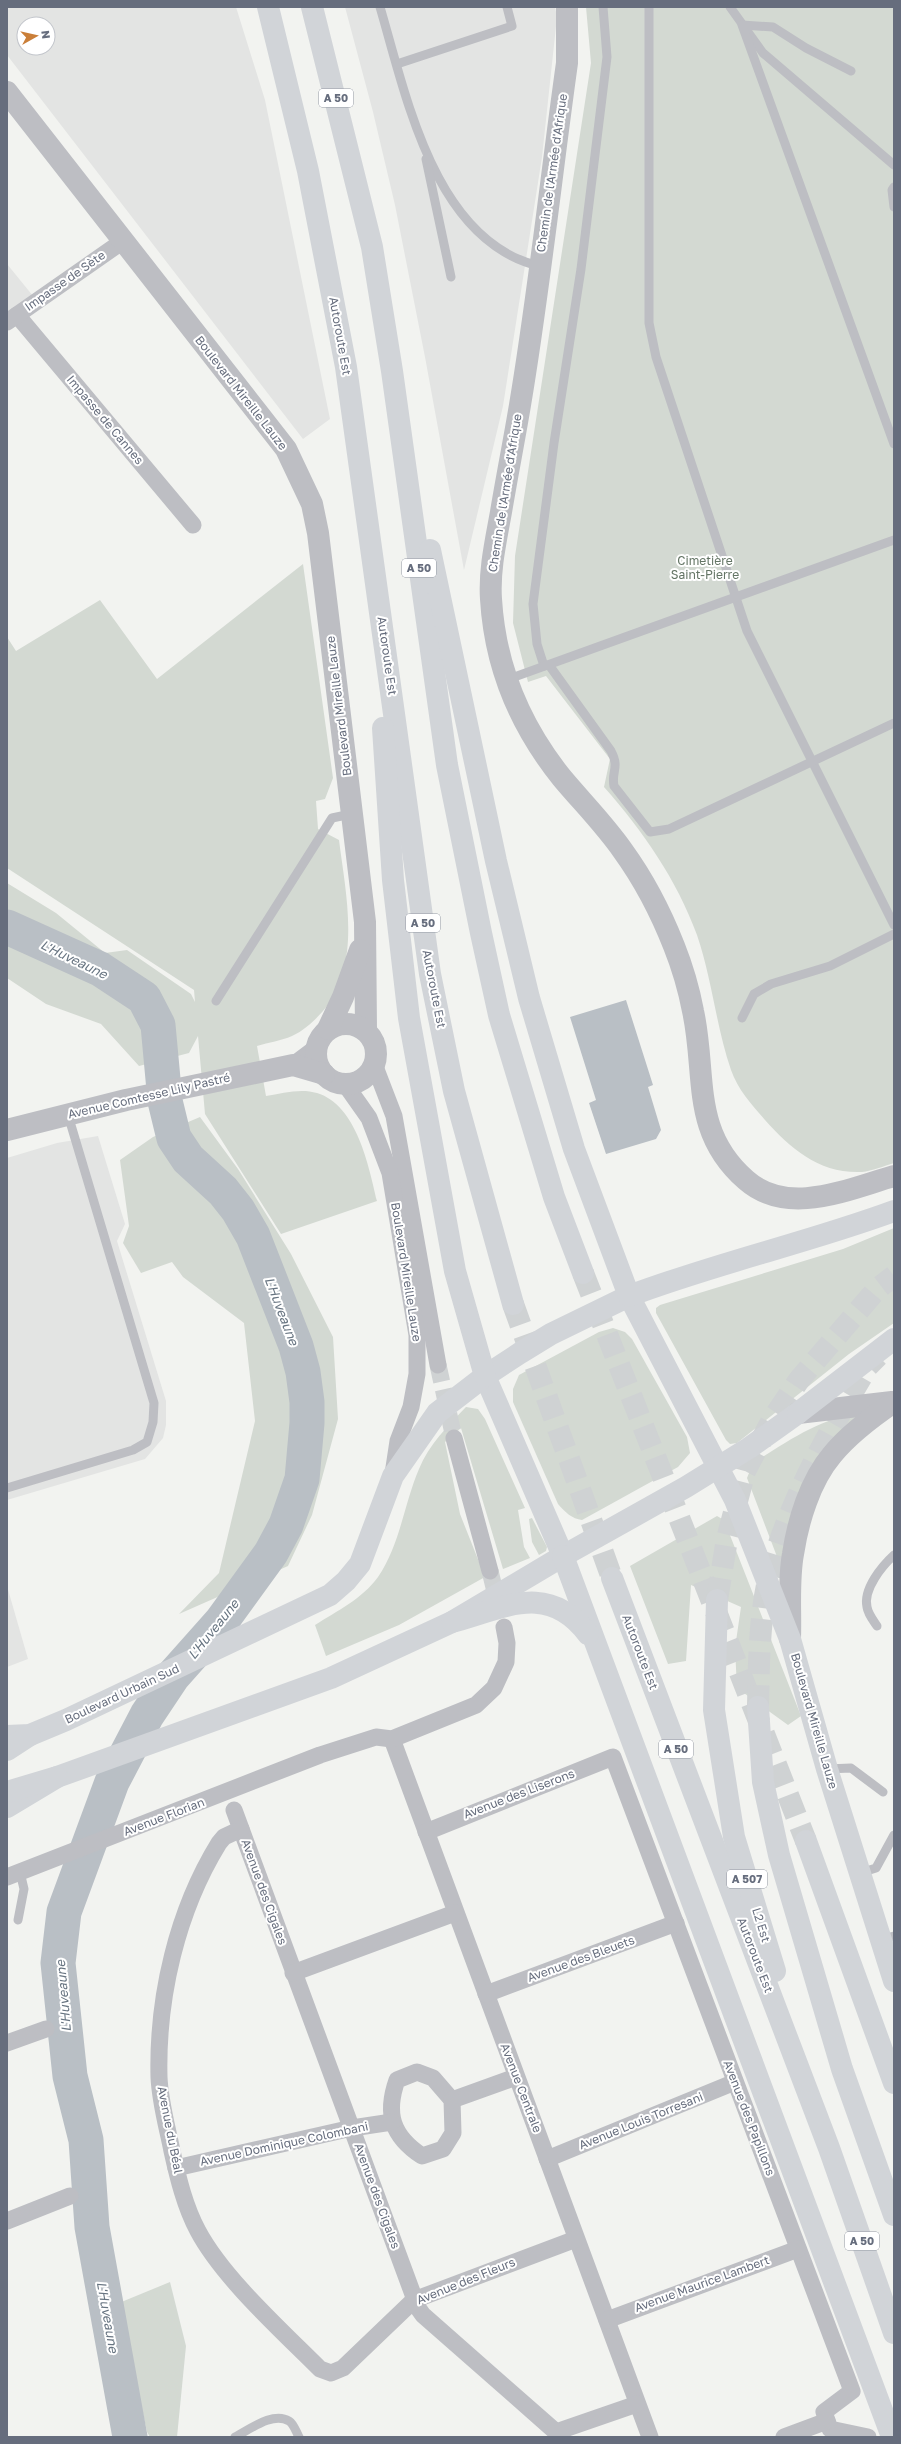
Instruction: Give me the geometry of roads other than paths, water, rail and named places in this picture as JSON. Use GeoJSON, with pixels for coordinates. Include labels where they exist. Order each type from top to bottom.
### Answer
{"type":"FeatureCollection","features":[{"type":"Feature","properties":{"kind":"main road","name":"Autoroute Est"},"geometry":{"type":"LineString","coordinates":[[268,7],[308,171],[346,367],[371,535],[430,974],[454,1091],[513,1304]]}},
{"type":"Feature","properties":{"kind":"main road","name":"A 50"},"geometry":{"type":"LineString","coordinates":[[312,7],[367,226],[392,371],[447,765],[481,933],[499,1015],[554,1197],[583,1273]]}},
{"type":"Feature","properties":{"kind":"main road","name":"Boulevard Mireille Lauze"},"geometry":{"type":"LineString","coordinates":[[392,371],[496,861],[530,998],[574,1149],[629,1296],[717,1468],[735,1500],[790,1639],[827,1769],[860,1873],[887,1938],[894,1981]]}},
{"type":"Feature","properties":{"kind":"main road"},"geometry":{"type":"LineString","coordinates":[[371,535],[393,880],[408,1018],[455,1271],[485,1376],[563,1556],[599,1650],[680,1873],[777,2127],[892,2437]]}},
{"type":"Feature","properties":{"kind":"main road"},"geometry":{"type":"LineString","coordinates":[[393,1476],[437,1413],[485,1376],[551,1334],[629,1296],[677,1278],[850,1227],[894,1211]]}},
{"type":"Feature","properties":{"kind":"main road"},"geometry":{"type":"LineString","coordinates":[[7,1792],[57,1777],[331,1678],[452,1622],[563,1556],[717,1468],[798,1413],[894,1339]]}},
{"type":"Feature","properties":{"kind":"main road","name":"Boulevard Urbain Sud"},"geometry":{"type":"LineString","coordinates":[[7,1750],[30,1735],[66,1720],[307,1607],[330,1594],[346,1581],[360,1564],[393,1476]]}},
{"type":"Feature","properties":{"kind":"main road","name":"Autoroute Est"},"geometry":{"type":"LineString","coordinates":[[612,1578],[829,2148],[894,2333]]}},
{"type":"Feature","properties":{"kind":"main road","name":"L2 Est"},"geometry":{"type":"LineString","coordinates":[[717,1600],[714,1710],[734,1837],[829,2148]]}},
{"type":"Feature","properties":{"kind":"main road"},"geometry":{"type":"LineString","coordinates":[[452,1622],[526,1602],[541,1602],[567,1612],[579,1623],[599,1650]]}},
{"type":"Feature","properties":{"kind":"main road","name":"A 507"},"geometry":{"type":"LineString","coordinates":[[758,1707],[763,1782],[779,1855],[842,2069],[894,2215]]}},
{"type":"Feature","properties":{"kind":"main road"},"geometry":{"type":"LineString","coordinates":[[7,1736],[30,1735]]}},
{"type":"Feature","properties":{"kind":"main road"},"geometry":{"type":"LineString","coordinates":[[7,1807],[57,1777]]}},
{"type":"Feature","properties":{"kind":"main road"},"geometry":{"type":"LineString","coordinates":[[806,1841],[894,2083]]}},
{"type":"Feature","properties":{"kind":"street","name":"Chemin de l'Armée d'Afrique"},"geometry":{"type":"LineString","coordinates":[[567,7],[569,41],[567,63],[520,402],[493,558],[491,598],[497,650],[515,705],[538,745],[623,850],[653,899],[675,949],[693,1012],[703,1102],[710,1131],[723,1156],[748,1182],[765,1192],[790,1200],[822,1196],[894,1176]]}},
{"type":"Feature","properties":{"kind":"street","name":"Boulevard Mireille Lauze"},"geometry":{"type":"LineString","coordinates":[[7,92],[286,449],[312,504],[318,533],[365,922],[366,1030]]}},
{"type":"Feature","properties":{"kind":"street","name":"Impasse de Sète"},"geometry":{"type":"LineString","coordinates":[[12,318],[123,241]]}},
{"type":"Feature","properties":{"kind":"street","name":"Impasse de Cannes"},"geometry":{"type":"LineString","coordinates":[[12,318],[193,525]]}},
{"type":"Feature","properties":{"kind":"street","name":"Boulevard Mireille Lauze"},"geometry":{"type":"LineString","coordinates":[[322,1038],[343,997],[364,942]]}},
{"type":"Feature","properties":{"kind":"street"},"geometry":{"type":"LineString","coordinates":[[347,1023],[357,1025],[366,1030],[373,1040],[376,1052],[374,1064],[368,1075],[357,1082],[345,1084],[334,1081],[324,1074],[317,1061],[322,1038],[347,1023]]}},
{"type":"Feature","properties":{"kind":"street","name":"Avenue Comtesse Lily Pastré"},"geometry":{"type":"LineString","coordinates":[[293,1065],[322,1038]]}},
{"type":"Feature","properties":{"kind":"street","name":"Boulevard Mireille Lauze"},"geometry":{"type":"LineString","coordinates":[[374,1064],[394,1116],[438,1365]]}},
{"type":"Feature","properties":{"kind":"street","name":"Avenue Comtesse Lily Pastré"},"geometry":{"type":"LineString","coordinates":[[7,1130],[126,1100],[293,1065],[324,1074]]}},
{"type":"Feature","properties":{"kind":"street","name":"Boulevard Mireille Lauze"},"geometry":{"type":"LineString","coordinates":[[345,1084],[369,1118],[390,1173],[417,1335],[417,1374],[414,1394],[411,1407],[398,1441],[393,1476]]}},
{"type":"Feature","properties":{"kind":"street"},"geometry":{"type":"LineString","coordinates":[[798,1413],[894,1402]]}},
{"type":"Feature","properties":{"kind":"street"},"geometry":{"type":"LineString","coordinates":[[790,1639],[792,1554],[803,1514],[818,1477],[831,1456],[876,1414],[894,1402]]}},
{"type":"Feature","properties":{"kind":"street"},"geometry":{"type":"LineString","coordinates":[[454,1438],[490,1571]]}},
{"type":"Feature","properties":{"kind":"street"},"geometry":{"type":"LineString","coordinates":[[392,1739],[476,1705],[486,1698],[494,1688],[506,1662],[507,1643],[504,1627]]}},
{"type":"Feature","properties":{"kind":"street","name":"Avenue Florian"},"geometry":{"type":"LineString","coordinates":[[13,1874],[58,1858],[320,1755],[376,1737],[392,1739]]}},
{"type":"Feature","properties":{"kind":"street","name":"Avenue Centrale"},"geometry":{"type":"LineString","coordinates":[[392,1739],[650,2437]]}},
{"type":"Feature","properties":{"kind":"street","name":"Avenue des Liserons"},"geometry":{"type":"LineString","coordinates":[[426,1832],[613,1757]]}},
{"type":"Feature","properties":{"kind":"street","name":"Avenue des Papillons"},"geometry":{"type":"LineString","coordinates":[[613,1757],[852,2391],[824,2412],[827,2421]]}},
{"type":"Feature","properties":{"kind":"street","name":"Avenue des Cigales"},"geometry":{"type":"LineString","coordinates":[[234,1810],[414,2300],[423,2315],[556,2432],[637,2404]]}},
{"type":"Feature","properties":{"kind":"street","name":"Avenue du Béal"},"geometry":{"type":"LineString","coordinates":[[241,1829],[224,1837],[220,1843],[191,1897],[177,1937],[165,1996],[159,2043],[159,2078],[162,2106],[176,2168],[188,2207],[198,2232],[211,2252],[228,2273],[320,2370],[331,2373]]}},
{"type":"Feature","properties":{"kind":"street"},"geometry":{"type":"LineString","coordinates":[[293,1973],[456,1913]]}},
{"type":"Feature","properties":{"kind":"street","name":"Avenue des Bleuets"},"geometry":{"type":"LineString","coordinates":[[486,1994],[676,1924]]}},
{"type":"Feature","properties":{"kind":"street"},"geometry":{"type":"LineString","coordinates":[[7,2043],[46,2029]]}},
{"type":"Feature","properties":{"kind":"street"},"geometry":{"type":"LineString","coordinates":[[417,2072],[433,2078],[452,2100],[453,2133],[443,2149],[422,2156],[406,2145],[392,2122],[392,2094],[397,2080],[417,2072]]}},
{"type":"Feature","properties":{"kind":"street"},"geometry":{"type":"LineString","coordinates":[[452,2100],[516,2077]]}},
{"type":"Feature","properties":{"kind":"street","name":"Avenue Louis Torresani"},"geometry":{"type":"LineString","coordinates":[[547,2159],[735,2082]]}},
{"type":"Feature","properties":{"kind":"street","name":"Avenue Dominique Colombani"},"geometry":{"type":"LineString","coordinates":[[176,2168],[352,2128],[392,2122]]}},
{"type":"Feature","properties":{"kind":"street"},"geometry":{"type":"LineString","coordinates":[[7,2221],[70,2196]]}},
{"type":"Feature","properties":{"kind":"street","name":"Avenue des Fleurs"},"geometry":{"type":"LineString","coordinates":[[331,2373],[343,2368],[414,2300],[576,2239]]}},
{"type":"Feature","properties":{"kind":"street","name":"Avenue Maurice Lambert"},"geometry":{"type":"LineString","coordinates":[[607,2320],[798,2249]]}},
{"type":"Feature","properties":{"kind":"street"},"geometry":{"type":"LineString","coordinates":[[784,2437],[827,2421],[830,2429],[868,2437]]}},
{"type":"Feature","properties":{"kind":"lane"},"geometry":{"type":"LineString","coordinates":[[380,7],[424,147],[451,277]]}},
{"type":"Feature","properties":{"kind":"lane"},"geometry":{"type":"LineString","coordinates":[[397,64],[512,26],[507,7]]}},
{"type":"Feature","properties":{"kind":"lane"},"geometry":{"type":"LineString","coordinates":[[603,7],[607,57],[582,262],[554,443],[533,604],[537,644],[546,665],[611,751],[616,766],[613,780],[614,786],[650,832],[669,829],[812,763],[894,723]]}},
{"type":"Feature","properties":{"kind":"lane"},"geometry":{"type":"LineString","coordinates":[[649,7],[649,323],[656,357],[734,596],[747,631],[894,924]]}},
{"type":"Feature","properties":{"kind":"lane"},"geometry":{"type":"LineString","coordinates":[[730,7],[763,52],[894,165]]}},
{"type":"Feature","properties":{"kind":"lane"},"geometry":{"type":"LineString","coordinates":[[742,25],[772,27],[806,48],[851,70]]}},
{"type":"Feature","properties":{"kind":"lane"},"geometry":{"type":"LineString","coordinates":[[742,25],[894,444]]}},
{"type":"Feature","properties":{"kind":"lane"},"geometry":{"type":"LineString","coordinates":[[424,147],[441,182],[460,211],[480,233],[501,250],[526,263],[539,266]]}},
{"type":"Feature","properties":{"kind":"lane"},"geometry":{"type":"LineString","coordinates":[[894,188],[892,190],[894,207]]}},
{"type":"Feature","properties":{"kind":"lane"},"geometry":{"type":"LineString","coordinates":[[506,680],[734,596],[894,540]]}},
{"type":"Feature","properties":{"kind":"lane"},"geometry":{"type":"LineString","coordinates":[[216,1001],[332,818],[351,814]]}},
{"type":"Feature","properties":{"kind":"lane"},"geometry":{"type":"LineString","coordinates":[[742,1018],[754,994],[771,984],[830,966],[894,934]]}},
{"type":"Feature","properties":{"kind":"lane"},"geometry":{"type":"LineString","coordinates":[[7,1488],[133,1450],[147,1442],[153,1422],[154,1404],[68,1114]]}},
{"type":"Feature","properties":{"kind":"lane"},"geometry":{"type":"LineString","coordinates":[[877,1626],[867,1609],[866,1602],[870,1588],[880,1570],[894,1555]]}},
{"type":"Feature","properties":{"kind":"lane"},"geometry":{"type":"LineString","coordinates":[[827,1769],[851,1768],[883,1792]]}},
{"type":"Feature","properties":{"kind":"lane"},"geometry":{"type":"LineString","coordinates":[[860,1873],[876,1868],[894,1834]]}},
{"type":"Feature","properties":{"kind":"lane"},"geometry":{"type":"LineString","coordinates":[[13,1874],[24,1889],[18,1920]]}},
{"type":"Feature","properties":{"kind":"lane"},"geometry":{"type":"LineString","coordinates":[[234,2437],[272,2418],[281,2417],[291,2422],[299,2437]]}},
{"type":"Feature","properties":{"kind":"waterway","name":"L'Huveaune"},"geometry":{"type":"LineString","coordinates":[[7,927],[100,969],[144,998],[158,1025],[165,1101],[174,1138],[188,1159],[223,1191],[238,1210],[253,1236],[296,1346],[303,1372],[307,1402],[307,1423],[302,1479],[286,1525],[271,1553],[221,1622],[173,1676],[147,1715],[112,1782],[64,1912],[58,1963],[70,2076],[86,2140],[92,2227],[130,2437]]}},
{"type":"Feature","properties":{"kind":"tunnel"},"geometry":{"type":"LineString","coordinates":[[583,1273],[806,1841]]}},
{"type":"Feature","properties":{"kind":"tunnel"},"geometry":{"type":"LineString","coordinates":[[717,1600],[727,1539],[745,1471],[772,1420],[799,1380],[877,1289],[894,1276]]}},
{"type":"Feature","properties":{"kind":"tunnel"},"geometry":{"type":"LineString","coordinates":[[513,1304],[612,1578]]}},
{"type":"Feature","properties":{"kind":"tunnel"},"geometry":{"type":"LineString","coordinates":[[758,1707],[762,1615],[768,1579],[773,1562],[792,1510],[814,1461],[868,1366],[878,1356]]}},
{"type":"Feature","properties":{"kind":"tunnel"},"geometry":{"type":"LineString","coordinates":[[438,1365],[454,1438]]}},
{"type":"Feature","properties":{"kind":"tunnel"},"geometry":{"type":"LineString","coordinates":[[490,1571],[499,1608]]}},
{"type":"Feature","properties":{"kind":"park label","name":"Cimetière Saint-Pierre"},"geometry":{"type":"Point","coordinates":[705,568]}}]}
